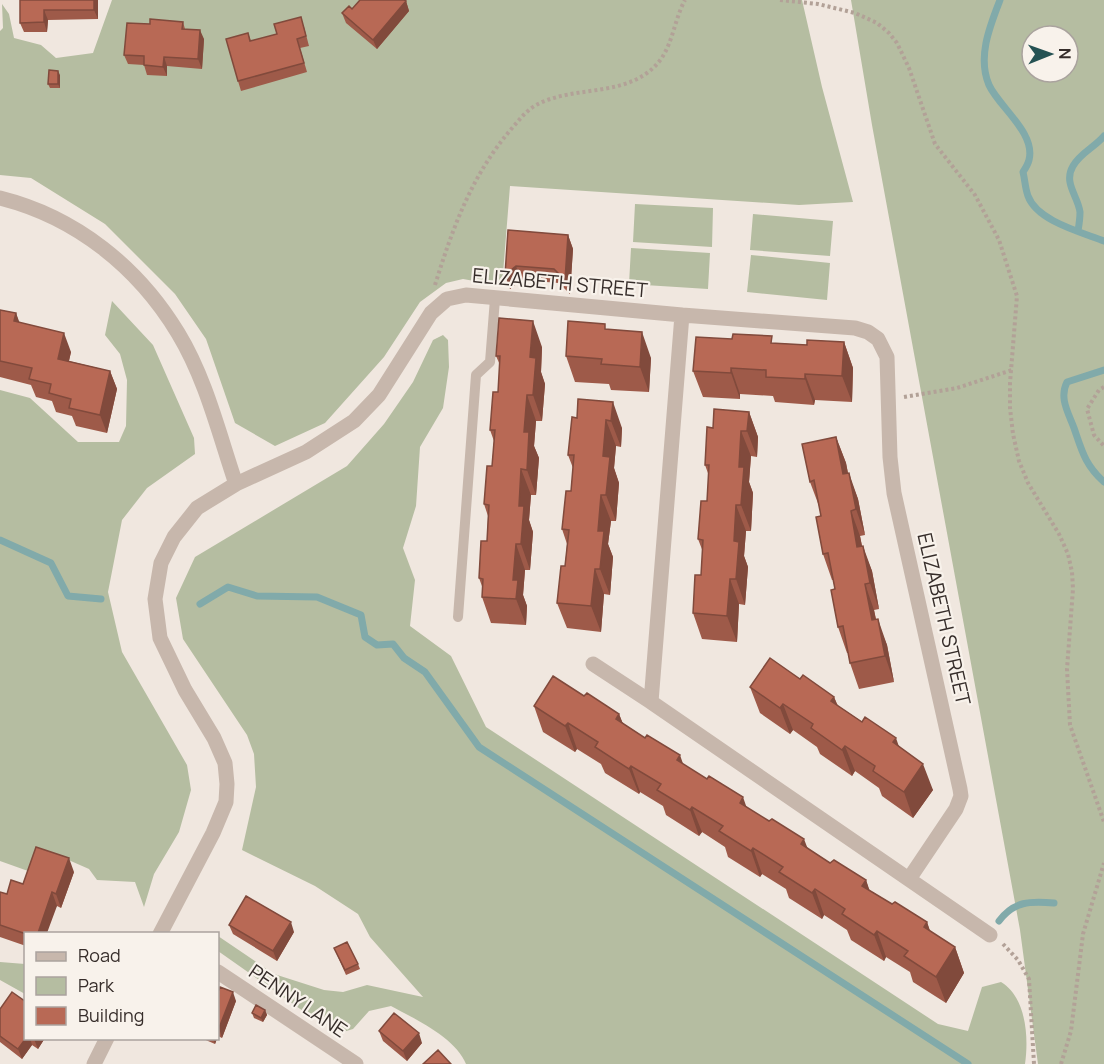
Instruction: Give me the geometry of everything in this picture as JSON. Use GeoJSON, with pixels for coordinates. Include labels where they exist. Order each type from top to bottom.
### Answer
{"type":"FeatureCollection","features":[{"type":"Feature","properties":{"kind":"street"},"geometry":{"type":"LineString","coordinates":[[0,198],[16,202],[56,219],[90,238],[118,260],[150,292],[179,335],[202,384],[236,484]]}},
{"type":"Feature","properties":{"kind":"street","name":"ELIZABETH STREET"},"geometry":{"type":"LineString","coordinates":[[161,932],[213,833],[226,802],[227,784],[225,763],[214,738],[184,690],[160,638],[155,599],[161,563],[174,537],[197,508],[236,484],[306,452],[354,421],[379,394],[431,313],[447,299],[457,296],[855,328],[868,332],[878,339],[887,357],[894,493],[961,796],[956,809],[909,879]]}},
{"type":"Feature","properties":{"kind":"street"},"geometry":{"type":"LineString","coordinates":[[651,702],[682,315]]}},
{"type":"Feature","properties":{"kind":"street"},"geometry":{"type":"LineString","coordinates":[[593,664],[990,935]]}},
{"type":"Feature","properties":{"kind":"street","name":"PENNY LANE"},"geometry":{"type":"LineString","coordinates":[[219,973],[356,1064]]}},
{"type":"Feature","properties":{"kind":"street"},"geometry":{"type":"LineString","coordinates":[[96,1064],[106,1040]]}},
{"type":"Feature","properties":{"kind":"lane"},"geometry":{"type":"LineString","coordinates":[[458,617],[476,375],[490,362],[495,299]]}},
{"type":"Feature","properties":{"kind":"path"},"geometry":{"type":"LineString","coordinates":[[431,313],[430,300],[458,216],[466,198],[502,140],[525,114],[541,103],[623,85],[641,77],[663,56],[685,0]]}},
{"type":"Feature","properties":{"kind":"path"},"geometry":{"type":"LineString","coordinates":[[780,0],[818,4],[855,13],[877,23],[897,43],[909,68],[935,144],[984,209],[999,240],[1015,283],[1017,296],[1010,408],[1019,460],[1028,483],[1059,534],[1068,554],[1073,589],[1067,669],[1070,725],[1104,822]]}},
{"type":"Feature","properties":{"kind":"path"},"geometry":{"type":"LineString","coordinates":[[888,399],[957,388],[1012,370]]}},
{"type":"Feature","properties":{"kind":"path"},"geometry":{"type":"LineString","coordinates":[[1104,387],[1099,390],[1087,409],[1094,435],[1104,446]]}},
{"type":"Feature","properties":{"kind":"path"},"geometry":{"type":"LineString","coordinates":[[1061,1064],[1075,1010],[1083,934],[1104,863]]}},
{"type":"Feature","properties":{"kind":"path"},"geometry":{"type":"LineString","coordinates":[[990,935],[1009,949],[1029,979],[1034,1064]]}},
{"type":"Feature","properties":{"kind":"green space"},"geometry":{"type":"Polygon","coordinates":[[[112,0],[802,0],[822,87],[853,202],[799,205],[510,186],[502,286],[463,279],[446,283],[420,302],[384,357],[325,423],[275,446],[235,423],[206,339],[175,294],[105,224],[31,178],[0,175],[2,4],[9,14],[14,38],[41,45],[56,58],[93,53],[112,0]]]}},
{"type":"Feature","properties":{"kind":"green space"},"geometry":{"type":"Polygon","coordinates":[[[851,0],[1104,0],[1104,1064],[1038,1064],[1020,930],[851,0]]]}},
{"type":"Feature","properties":{"kind":"green space"},"geometry":{"type":"Polygon","coordinates":[[[635,204],[713,208],[712,247],[633,242],[635,204]]]}},
{"type":"Feature","properties":{"kind":"green space"},"geometry":{"type":"Polygon","coordinates":[[[753,214],[833,221],[830,256],[750,250],[753,214]]]}},
{"type":"Feature","properties":{"kind":"green space"},"geometry":{"type":"Polygon","coordinates":[[[631,248],[710,253],[708,289],[629,284],[631,248]]]}},
{"type":"Feature","properties":{"kind":"green space"},"geometry":{"type":"Polygon","coordinates":[[[751,255],[830,263],[827,300],[747,292],[751,255]]]}},
{"type":"Feature","properties":{"kind":"green space"},"geometry":{"type":"Polygon","coordinates":[[[112,301],[153,345],[194,438],[195,454],[147,488],[122,520],[108,592],[122,652],[187,765],[191,790],[179,832],[154,874],[144,907],[135,882],[97,880],[89,869],[48,851],[28,871],[0,861],[0,390],[30,398],[78,442],[119,442],[126,426],[127,380],[120,354],[105,335],[112,301]]]}},
{"type":"Feature","properties":{"kind":"green space"},"geometry":{"type":"Polygon","coordinates":[[[443,335],[448,340],[449,367],[443,408],[420,447],[416,506],[403,548],[415,580],[410,626],[451,656],[486,727],[938,1024],[968,1031],[982,987],[1001,982],[1016,997],[1021,1007],[1026,1030],[1025,1064],[466,1064],[461,1055],[444,1038],[423,1023],[391,1006],[369,1011],[353,1029],[343,1032],[313,1018],[219,952],[219,937],[274,974],[324,990],[343,992],[367,985],[423,997],[370,937],[358,914],[315,886],[242,850],[256,787],[254,754],[247,735],[183,639],[176,598],[195,557],[347,466],[384,424],[413,382],[433,340],[443,335]]]}},
{"type":"Feature","properties":{"kind":"green space"},"geometry":{"type":"Polygon","coordinates":[[[0,962],[24,964],[24,993],[0,980],[0,962]]]}},
{"type":"Feature","properties":{"kind":"building"},"geometry":{"type":"Polygon","coordinates":[[[20,0],[94,0],[94,10],[44,10],[44,22],[20,23],[20,0]]]}},
{"type":"Feature","properties":{"kind":"building"},"geometry":{"type":"Polygon","coordinates":[[[360,0],[406,1],[373,40],[342,13],[349,6],[352,9],[360,0]]]}},
{"type":"Feature","properties":{"kind":"building"},"geometry":{"type":"Polygon","coordinates":[[[301,17],[306,36],[297,39],[304,63],[238,81],[226,39],[248,33],[250,41],[277,34],[274,24],[301,17]]]}},
{"type":"Feature","properties":{"kind":"building"},"geometry":{"type":"Polygon","coordinates":[[[150,19],[183,22],[182,29],[200,30],[198,59],[164,57],[163,67],[144,65],[144,56],[124,55],[127,23],[150,24],[150,19]]]}},
{"type":"Feature","properties":{"kind":"building"},"geometry":{"type":"Polygon","coordinates":[[[49,70],[58,71],[58,84],[48,84],[49,70]]]}},
{"type":"Feature","properties":{"kind":"building"},"geometry":{"type":"Polygon","coordinates":[[[508,230],[568,235],[565,280],[554,269],[516,266],[505,275],[508,230]]]}},
{"type":"Feature","properties":{"kind":"building"},"geometry":{"type":"Polygon","coordinates":[[[0,310],[16,313],[14,321],[64,333],[58,359],[110,371],[100,415],[69,408],[71,399],[49,393],[51,384],[29,379],[32,368],[0,361],[0,310]]]}},
{"type":"Feature","properties":{"kind":"building"},"geometry":{"type":"Polygon","coordinates":[[[499,318],[533,321],[530,357],[536,358],[533,395],[527,395],[524,432],[529,432],[527,470],[521,469],[519,506],[524,506],[521,544],[516,544],[513,580],[518,580],[516,599],[482,597],[483,579],[479,578],[481,541],[487,541],[489,505],[484,504],[487,466],[492,466],[495,430],[490,430],[493,392],[498,392],[500,356],[496,356],[499,318]]]}},
{"type":"Feature","properties":{"kind":"building"},"geometry":{"type":"Polygon","coordinates":[[[568,321],[605,324],[605,329],[642,332],[640,367],[601,364],[602,359],[566,356],[568,321]]]}},
{"type":"Feature","properties":{"kind":"building"},"geometry":{"type":"Polygon","coordinates":[[[733,334],[772,336],[771,343],[807,345],[807,340],[844,342],[842,376],[805,374],[805,379],[766,377],[766,370],[731,368],[731,373],[693,371],[696,337],[732,339],[733,334]]]}},
{"type":"Feature","properties":{"kind":"building"},"geometry":{"type":"Polygon","coordinates":[[[578,399],[613,402],[611,421],[606,420],[603,456],[610,457],[606,495],[601,495],[598,531],[604,531],[600,569],[595,569],[591,606],[557,603],[561,566],[565,566],[569,530],[562,529],[566,491],[571,491],[574,455],[568,455],[572,417],[577,418],[578,399]]]}},
{"type":"Feature","properties":{"kind":"building"},"geometry":{"type":"Polygon","coordinates":[[[714,409],[749,412],[747,431],[741,431],[739,467],[744,467],[741,505],[736,505],[734,541],[739,542],[736,579],[730,579],[727,616],[693,613],[695,575],[701,575],[703,540],[698,539],[701,501],[707,501],[709,465],[705,465],[707,427],[713,428],[714,409]]]}},
{"type":"Feature","properties":{"kind":"building"},"geometry":{"type":"Polygon","coordinates":[[[836,437],[843,474],[849,473],[856,509],[851,511],[857,547],[863,546],[870,583],[865,584],[872,620],[878,619],[885,656],[850,663],[843,626],[838,627],[831,590],[835,589],[828,553],[823,554],[816,517],[821,516],[814,480],[810,482],[802,444],[836,437]]]}},
{"type":"Feature","properties":{"kind":"building"},"geometry":{"type":"Polygon","coordinates":[[[770,658],[800,679],[803,675],[834,697],[831,701],[862,722],[865,717],[896,738],[893,742],[923,764],[904,792],[873,771],[875,766],[845,746],[842,750],[811,728],[813,724],[783,704],[780,708],[750,687],[770,658]]]}},
{"type":"Feature","properties":{"kind":"building"},"geometry":{"type":"Polygon","coordinates":[[[553,676],[584,696],[587,693],[619,714],[616,719],[645,738],[647,735],[680,755],[677,760],[707,779],[709,776],[743,797],[740,803],[804,839],[801,844],[830,863],[834,860],[866,880],[862,886],[892,904],[895,902],[927,922],[924,927],[955,947],[936,977],[904,956],[908,951],[877,931],[874,935],[842,914],[845,909],[815,889],[812,893],[779,872],[783,867],[753,848],[751,851],[719,831],[723,826],[692,807],[690,810],[657,790],[661,784],[631,766],[629,769],[595,747],[598,742],[568,723],[565,726],[534,706],[553,676]]]}},
{"type":"Feature","properties":{"kind":"building"},"geometry":{"type":"Polygon","coordinates":[[[36,847],[69,858],[56,894],[52,892],[38,932],[24,933],[0,925],[0,892],[7,894],[11,880],[23,884],[36,847]]]}},
{"type":"Feature","properties":{"kind":"building"},"geometry":{"type":"Polygon","coordinates":[[[246,896],[291,922],[273,951],[229,925],[246,896]]]}},
{"type":"Feature","properties":{"kind":"building"},"geometry":{"type":"Polygon","coordinates":[[[347,942],[358,964],[345,970],[334,948],[347,942]]]}},
{"type":"Feature","properties":{"kind":"building"},"geometry":{"type":"Polygon","coordinates":[[[220,987],[233,992],[219,1028],[220,987]]]}},
{"type":"Feature","properties":{"kind":"building"},"geometry":{"type":"Polygon","coordinates":[[[12,992],[24,1001],[25,1040],[18,1049],[0,1036],[0,1009],[12,992]]]}},
{"type":"Feature","properties":{"kind":"building"},"geometry":{"type":"Polygon","coordinates":[[[256,1005],[265,1010],[261,1018],[252,1013],[256,1005]]]}},
{"type":"Feature","properties":{"kind":"building"},"geometry":{"type":"Polygon","coordinates":[[[394,1013],[419,1033],[403,1051],[379,1031],[394,1013]]]}},
{"type":"Feature","properties":{"kind":"building"},"geometry":{"type":"Polygon","coordinates":[[[438,1050],[451,1064],[423,1064],[438,1050]]]}},
{"type":"Feature","properties":{"kind":"waterway"},"geometry":{"type":"LineString","coordinates":[[1000,0],[986,42],[984,64],[989,85],[1027,140],[1030,150],[1029,160],[1023,172],[1028,196],[1033,205],[1050,219],[1104,241]]}},
{"type":"Feature","properties":{"kind":"waterway"},"geometry":{"type":"LineString","coordinates":[[1078,231],[1080,212],[1070,184],[1070,172],[1080,157],[1104,136]]}},
{"type":"Feature","properties":{"kind":"waterway"},"geometry":{"type":"LineString","coordinates":[[1104,370],[1067,382],[1064,394],[1067,411],[1085,457],[1092,470],[1104,482]]}},
{"type":"Feature","properties":{"kind":"waterway"},"geometry":{"type":"LineString","coordinates":[[0,540],[51,563],[68,596],[101,599]]}},
{"type":"Feature","properties":{"kind":"waterway"},"geometry":{"type":"LineString","coordinates":[[200,604],[228,587],[257,596],[317,597],[361,615],[365,637],[377,645],[393,644],[404,658],[425,672],[479,747],[968,1064]]}},
{"type":"Feature","properties":{"kind":"waterway"},"geometry":{"type":"LineString","coordinates":[[999,921],[1011,909],[1023,904],[1054,903]]}}]}
